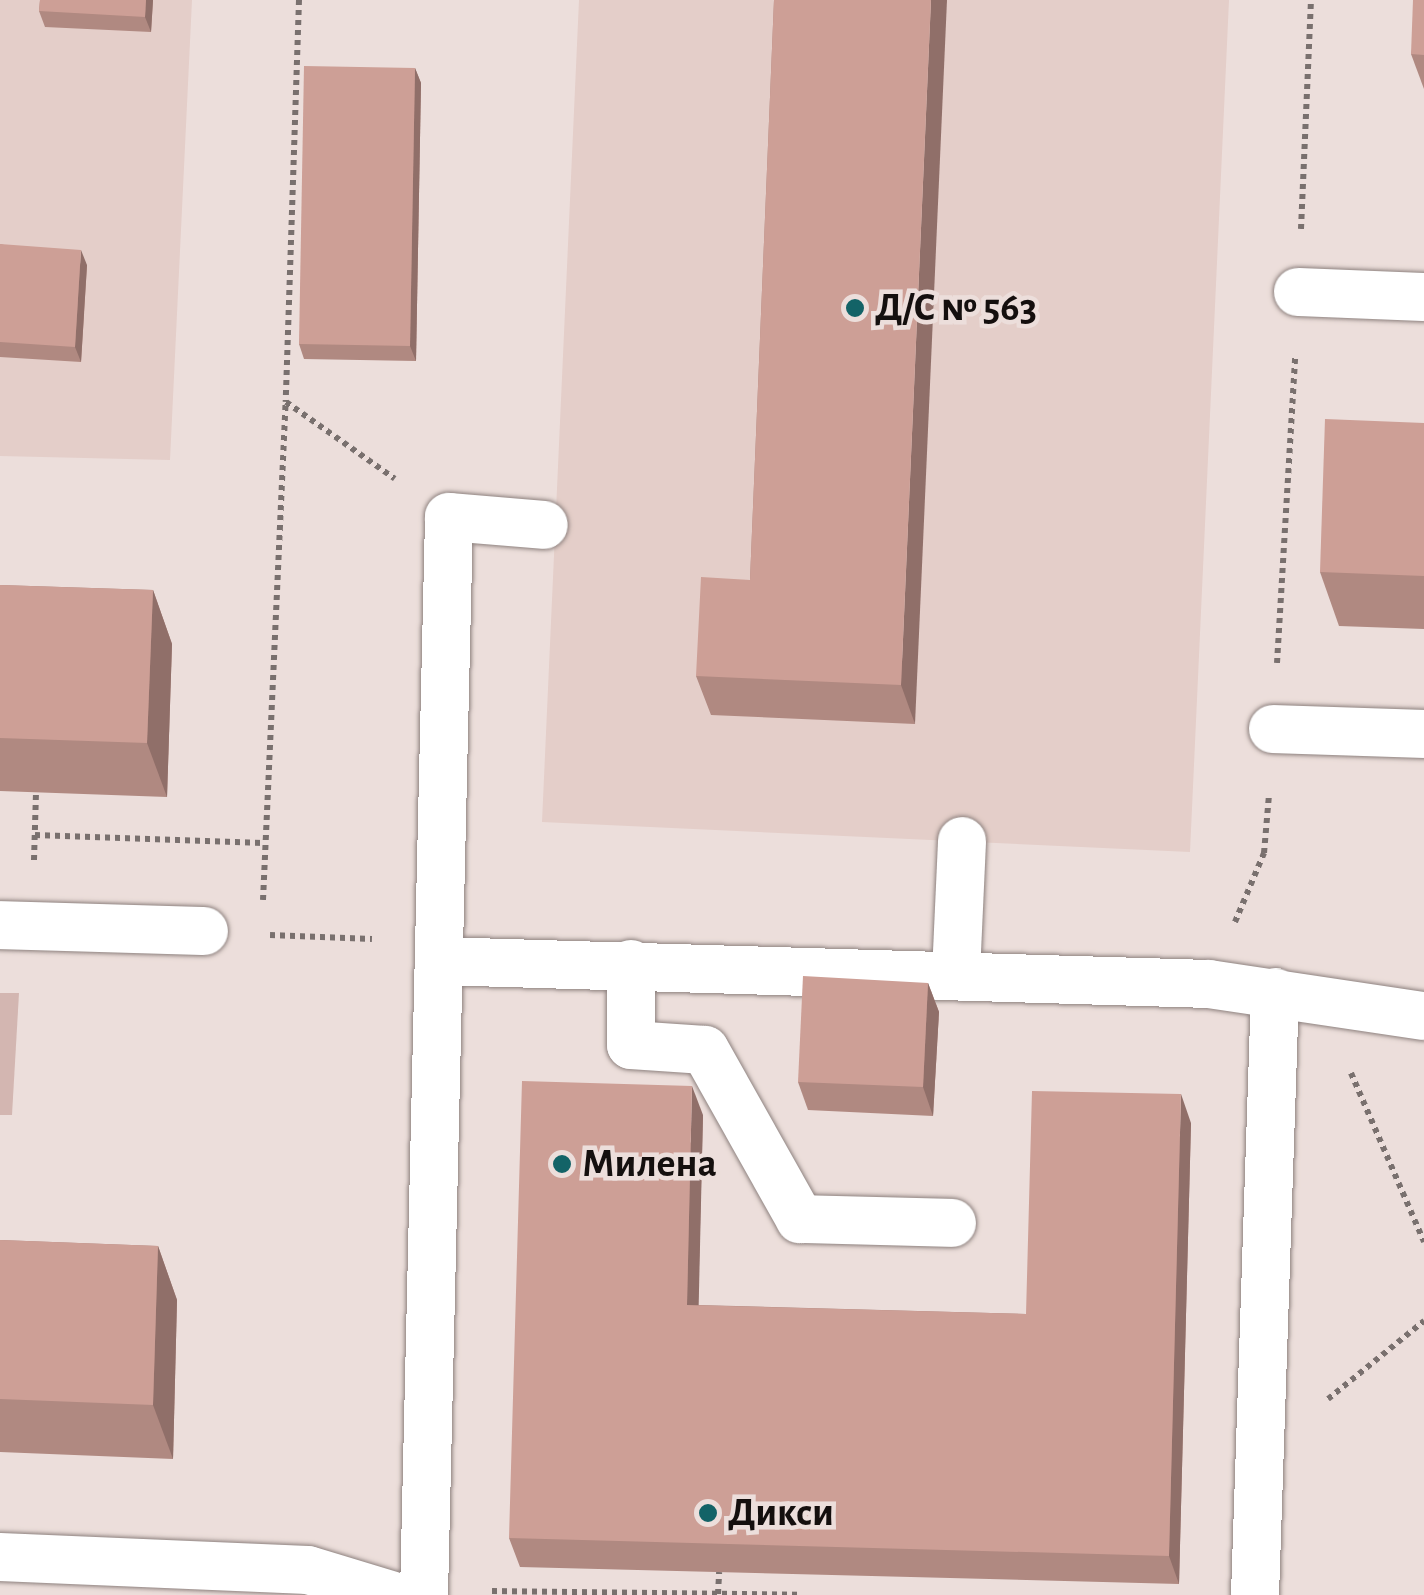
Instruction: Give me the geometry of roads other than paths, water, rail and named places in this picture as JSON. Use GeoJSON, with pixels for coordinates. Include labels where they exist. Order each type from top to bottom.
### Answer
{"type":"FeatureCollection","features":[{"type":"Feature","properties":{"kind":"lane"},"geometry":{"type":"LineString","coordinates":[[1298,292],[1424,297]]}},
{"type":"Feature","properties":{"kind":"lane"},"geometry":{"type":"LineString","coordinates":[[424,1595],[449,517],[544,525]]}},
{"type":"Feature","properties":{"kind":"lane"},"geometry":{"type":"LineString","coordinates":[[1274,729],[1424,734]]}},
{"type":"Feature","properties":{"kind":"lane"},"geometry":{"type":"LineString","coordinates":[[956,974],[962,841]]}},
{"type":"Feature","properties":{"kind":"lane"},"geometry":{"type":"LineString","coordinates":[[0,925],[204,931]]}},
{"type":"Feature","properties":{"kind":"lane"},"geometry":{"type":"LineString","coordinates":[[438,951],[630,964],[1208,984],[1297,994],[1424,1016]]}},
{"type":"Feature","properties":{"kind":"lane"},"geometry":{"type":"LineString","coordinates":[[630,964],[631,1045],[705,1050],[800,1220],[952,1223]]}},
{"type":"Feature","properties":{"kind":"lane"},"geometry":{"type":"LineString","coordinates":[[1256,1595],[1262,1452],[1297,994]]}},
{"type":"Feature","properties":{"kind":"lane"},"geometry":{"type":"LineString","coordinates":[[0,1556],[308,1570],[391,1595]]}},
{"type":"Feature","properties":{"kind":"place","name":"Д/C № 563"},"geometry":{"type":"Point","coordinates":[855,308]}},
{"type":"Feature","properties":{"kind":"place","name":"Милена"},"geometry":{"type":"Point","coordinates":[562,1164]}},
{"type":"Feature","properties":{"kind":"place","name":"Дикси"},"geometry":{"type":"Point","coordinates":[708,1513]}}]}
